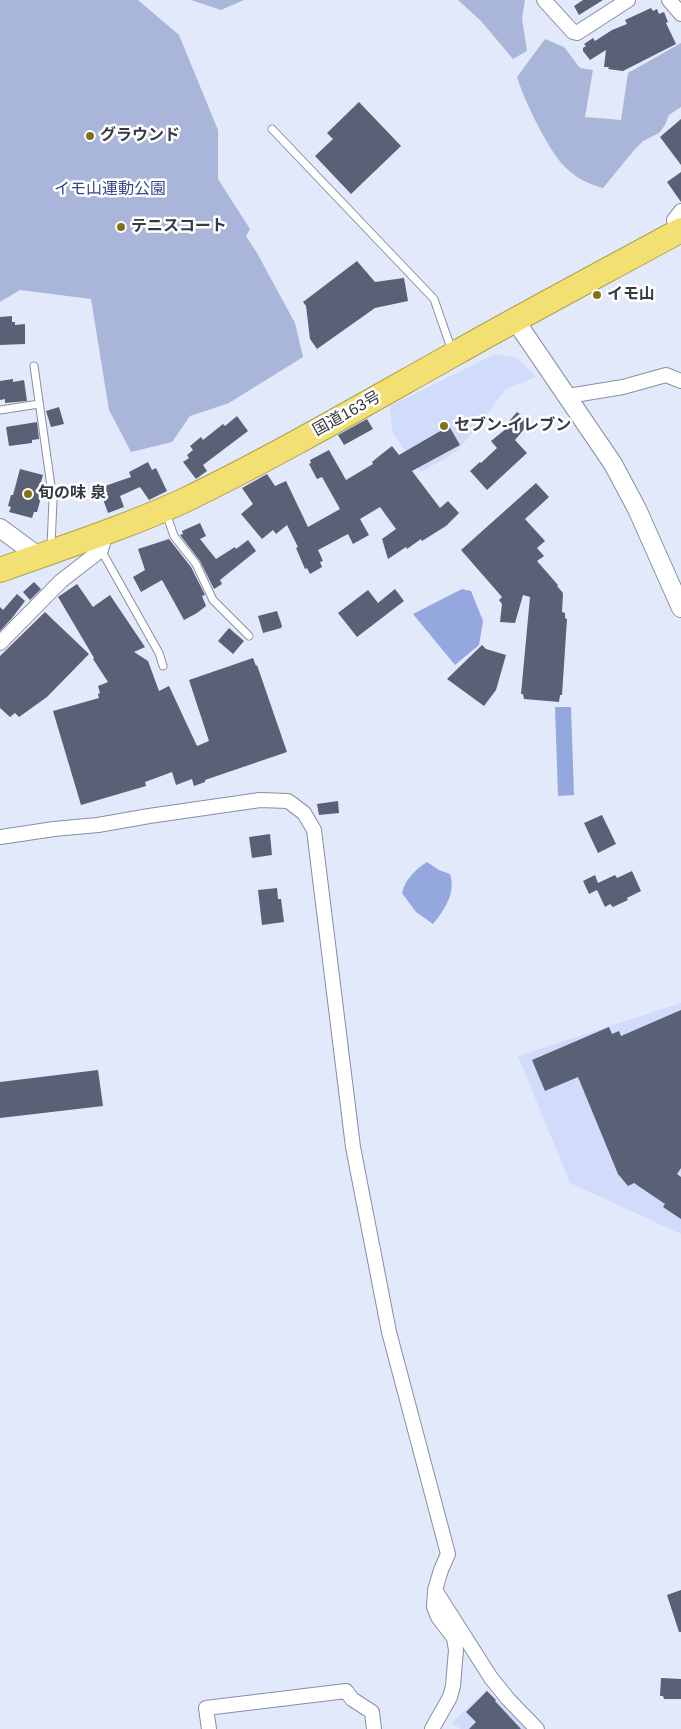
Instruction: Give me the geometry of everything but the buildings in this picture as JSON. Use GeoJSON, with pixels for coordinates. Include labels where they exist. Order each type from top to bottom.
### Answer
{"type":"FeatureCollection","features":[{"type":"Feature","properties":{"kind":"highway","name":"国道163号"},"geometry":{"type":"LineString","coordinates":[[0,570],[44,554],[104,541],[165,508],[248,468],[333,423],[680,225]]}},
{"type":"Feature","properties":{"kind":"street"},"geometry":{"type":"LineString","coordinates":[[544,0],[572,32],[577,33],[628,0]]}},
{"type":"Feature","properties":{"kind":"street"},"geometry":{"type":"LineString","coordinates":[[669,0],[681,14]]}},
{"type":"Feature","properties":{"kind":"street"},"geometry":{"type":"LineString","coordinates":[[515,320],[613,464],[637,509],[681,608]]}},
{"type":"Feature","properties":{"kind":"street"},"geometry":{"type":"LineString","coordinates":[[568,396],[624,387],[666,375],[681,381]]}},
{"type":"Feature","properties":{"kind":"street"},"geometry":{"type":"LineString","coordinates":[[0,528],[44,554]]}},
{"type":"Feature","properties":{"kind":"street"},"geometry":{"type":"LineString","coordinates":[[0,643],[61,581],[104,541]]}},
{"type":"Feature","properties":{"kind":"street"},"geometry":{"type":"LineString","coordinates":[[0,838],[54,829],[98,826],[149,816],[260,800],[288,801],[304,813],[314,830],[353,1148],[389,1332],[448,1554],[435,1590],[434,1607],[438,1617],[454,1638],[456,1650],[453,1686],[450,1697],[432,1729]]}},
{"type":"Feature","properties":{"kind":"street"},"geometry":{"type":"LineString","coordinates":[[435,1590],[491,1678],[537,1729]]}},
{"type":"Feature","properties":{"kind":"street"},"geometry":{"type":"LineString","coordinates":[[210,1729],[206,1708],[346,1691],[352,1699],[372,1712],[374,1729]]}},
{"type":"Feature","properties":{"kind":"lane"},"geometry":{"type":"LineString","coordinates":[[272,129],[434,299],[453,354]]}},
{"type":"Feature","properties":{"kind":"lane"},"geometry":{"type":"LineString","coordinates":[[34,366],[53,500],[53,531],[44,554]]}},
{"type":"Feature","properties":{"kind":"lane"},"geometry":{"type":"LineString","coordinates":[[0,410],[39,404]]}},
{"type":"Feature","properties":{"kind":"lane"},"geometry":{"type":"LineString","coordinates":[[165,508],[174,536],[196,564],[213,600],[249,636]]}},
{"type":"Feature","properties":{"kind":"lane"},"geometry":{"type":"LineString","coordinates":[[104,541],[159,653],[163,666]]}},
{"type":"Feature","properties":{"kind":"shaded area"},"geometry":{"type":"Polygon","coordinates":[[[495,354],[517,358],[536,377],[506,389],[477,428],[457,450],[420,472],[392,432],[390,406],[495,354]]]}},
{"type":"Feature","properties":{"kind":"shaded area"},"geometry":{"type":"Polygon","coordinates":[[[462,589],[471,591],[483,621],[479,645],[455,665],[413,614],[462,589]]]}},
{"type":"Feature","properties":{"kind":"shaded area"},"geometry":{"type":"Polygon","coordinates":[[[555,707],[571,707],[574,795],[558,796],[555,707]]]}},
{"type":"Feature","properties":{"kind":"shaded area"},"geometry":{"type":"Polygon","coordinates":[[[427,862],[439,870],[450,874],[452,888],[442,913],[433,924],[416,912],[402,893],[412,875],[427,862]]]}},
{"type":"Feature","properties":{"kind":"shaded area"},"geometry":{"type":"Polygon","coordinates":[[[681,1003],[681,1234],[570,1183],[518,1056],[681,1003]]]}},
{"type":"Feature","properties":{"kind":"shaded area"},"geometry":{"type":"Polygon","coordinates":[[[487,1690],[526,1729],[461,1729],[451,1723],[487,1690]]]}},
{"type":"Feature","properties":{"kind":"green space","name":"イモ山運動公園"},"geometry":{"type":"Polygon","coordinates":[[[0,0],[138,0],[179,35],[218,130],[218,179],[250,229],[246,236],[295,323],[303,357],[229,403],[190,416],[172,442],[131,452],[109,410],[91,299],[20,290],[0,302],[0,0]]]}},
{"type":"Feature","properties":{"kind":"green space"},"geometry":{"type":"Polygon","coordinates":[[[191,0],[244,0],[221,10],[191,0]]]}},
{"type":"Feature","properties":{"kind":"green space"},"geometry":{"type":"Polygon","coordinates":[[[458,0],[525,0],[522,19],[527,51],[513,59],[481,21],[458,0]]]}},
{"type":"Feature","properties":{"kind":"green space"},"geometry":{"type":"Polygon","coordinates":[[[545,39],[564,47],[580,68],[593,70],[585,117],[621,120],[628,73],[681,43],[681,107],[669,115],[659,133],[643,141],[635,149],[603,188],[578,177],[569,171],[558,159],[537,124],[520,87],[517,77],[545,39]]]}},
{"type":"Feature","properties":{"kind":"place","name":"グラウンド"},"geometry":{"type":"Point","coordinates":[90,136]}},
{"type":"Feature","properties":{"kind":"place","name":"テニスコート"},"geometry":{"type":"Point","coordinates":[121,227]}},
{"type":"Feature","properties":{"kind":"place","name":"イモ山"},"geometry":{"type":"Point","coordinates":[597,295]}},
{"type":"Feature","properties":{"kind":"place","name":"セブン-イレブン"},"geometry":{"type":"Point","coordinates":[444,426]}},
{"type":"Feature","properties":{"kind":"place","name":"旬の味 泉"},"geometry":{"type":"Point","coordinates":[28,494]}}]}
